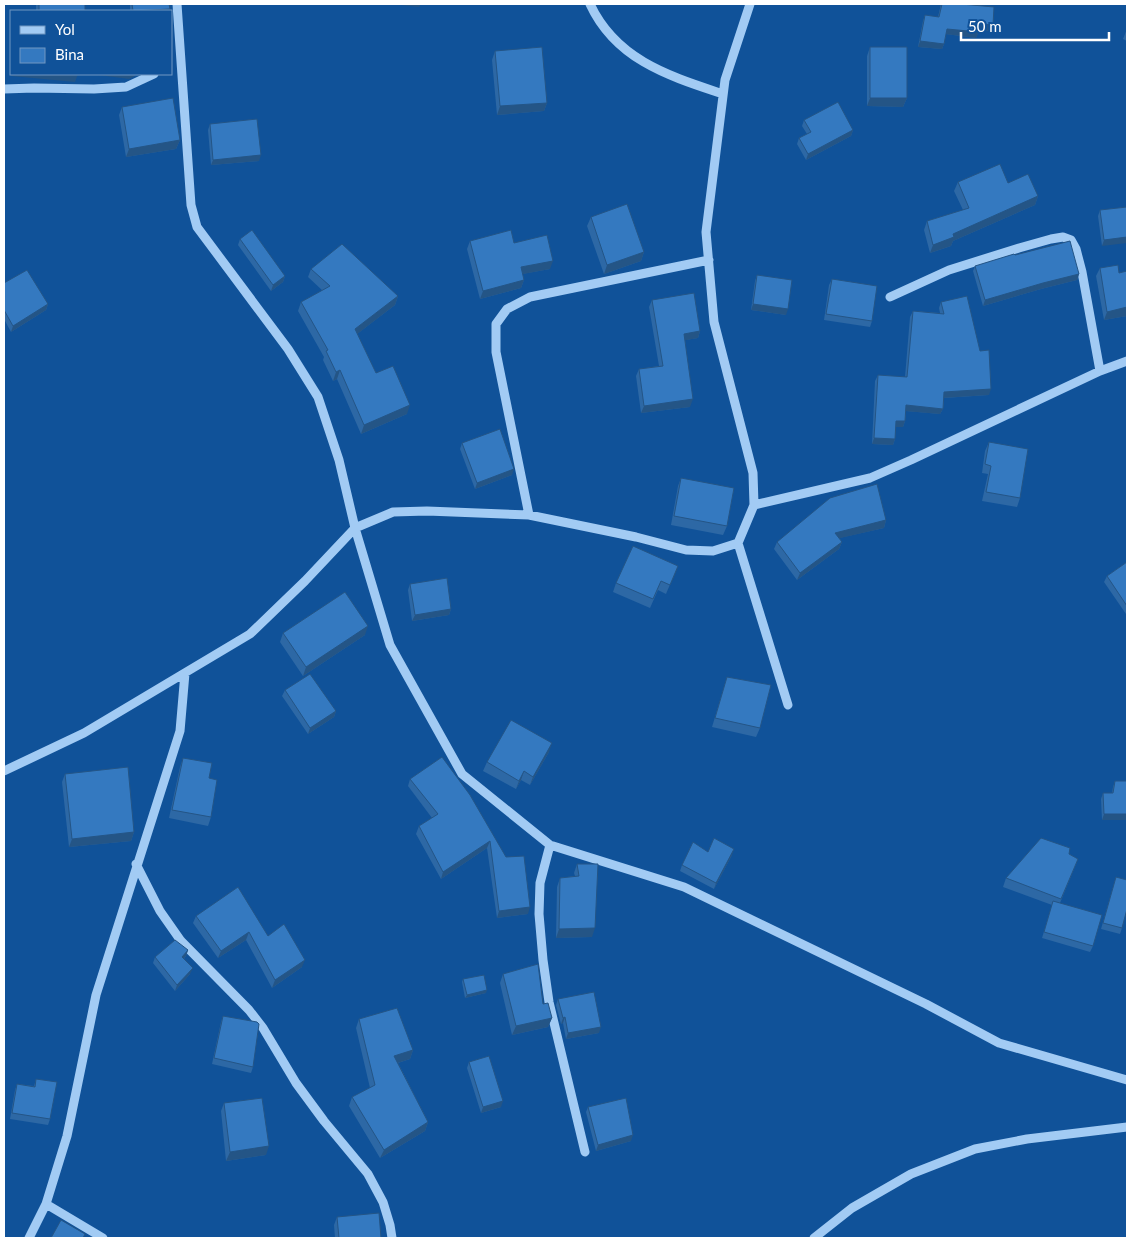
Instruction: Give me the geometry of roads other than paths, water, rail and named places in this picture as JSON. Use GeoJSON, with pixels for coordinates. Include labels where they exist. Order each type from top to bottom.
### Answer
{"type":"FeatureCollection","features":[{"type":"Feature","properties":{"kind":"street"},"geometry":{"type":"LineString","coordinates":[[177,4],[192,205],[197,227],[288,349],[318,397],[339,460],[355,528],[390,645],[462,774],[550,844],[684,887],[926,1004],[999,1043],[1127,1080]]}},
{"type":"Feature","properties":{"kind":"street"},"geometry":{"type":"LineString","coordinates":[[590,4],[596,15],[620,46],[643,63],[675,78],[723,94]]}},
{"type":"Feature","properties":{"kind":"street"},"geometry":{"type":"LineString","coordinates":[[750,4],[725,80],[706,232],[714,322],[753,473],[754,505],[738,542],[788,705]]}},
{"type":"Feature","properties":{"kind":"street"},"geometry":{"type":"LineString","coordinates":[[172,64],[181,59]]}},
{"type":"Feature","properties":{"kind":"street"},"geometry":{"type":"LineString","coordinates":[[4,89],[119,88],[126,87],[152,75]]}},
{"type":"Feature","properties":{"kind":"street"},"geometry":{"type":"LineString","coordinates":[[890,296],[949,270],[1019,248],[1063,237],[1072,240],[1082,272],[1100,372]]}},
{"type":"Feature","properties":{"kind":"street"},"geometry":{"type":"LineString","coordinates":[[529,515],[496,352],[496,324],[507,309],[530,297],[709,260]]}},
{"type":"Feature","properties":{"kind":"street"},"geometry":{"type":"LineString","coordinates":[[754,505],[870,478],[1100,372],[1126,364]]}},
{"type":"Feature","properties":{"kind":"street"},"geometry":{"type":"LineString","coordinates":[[4,771],[84,733],[250,634],[305,581],[355,528],[393,512],[427,511],[529,515],[636,537],[686,550],[713,551],[738,542]]}},
{"type":"Feature","properties":{"kind":"street"},"geometry":{"type":"LineString","coordinates":[[29,1238],[46,1204],[67,1136],[96,995],[136,864],[180,731],[185,674]]}},
{"type":"Feature","properties":{"kind":"street"},"geometry":{"type":"LineString","coordinates":[[550,844],[540,883],[539,914],[543,960],[549,1002],[585,1152]]}},
{"type":"Feature","properties":{"kind":"street"},"geometry":{"type":"LineString","coordinates":[[136,864],[160,911],[181,940],[249,1010],[263,1028],[296,1083],[318,1114],[368,1174],[383,1202],[392,1238]]}},
{"type":"Feature","properties":{"kind":"street"},"geometry":{"type":"LineString","coordinates":[[814,1238],[852,1208],[911,1174],[975,1149],[1027,1139],[1127,1127]]}},
{"type":"Feature","properties":{"kind":"street"},"geometry":{"type":"LineString","coordinates":[[46,1204],[103,1238]]}}]}
